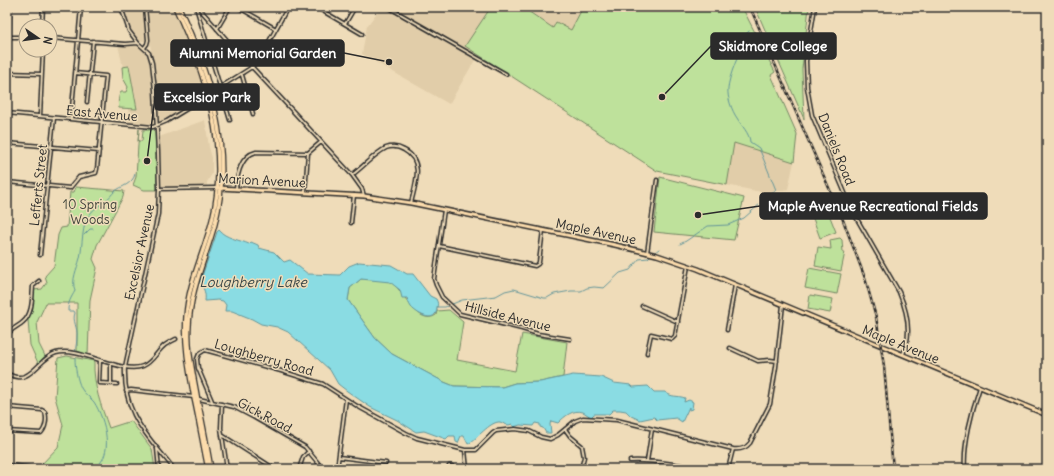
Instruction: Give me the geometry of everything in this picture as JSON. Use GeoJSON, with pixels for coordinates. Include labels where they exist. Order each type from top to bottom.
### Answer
{"type":"FeatureCollection","features":[{"type":"Feature","properties":{"kind":"highway"},"geometry":{"type":"LineString","coordinates":[[175,7],[209,95]]}},
{"type":"Feature","properties":{"kind":"highway"},"geometry":{"type":"LineString","coordinates":[[179,7],[192,38],[209,95],[218,152],[219,188],[212,220],[193,280],[186,311],[185,334],[186,351],[211,469]]}},
{"type":"Feature","properties":{"kind":"highway"},"geometry":{"type":"LineString","coordinates":[[196,398],[208,469]]}},
{"type":"Feature","properties":{"kind":"main road","name":"Marion Avenue"},"geometry":{"type":"LineString","coordinates":[[219,188],[364,196]]}},
{"type":"Feature","properties":{"kind":"main road","name":"Maple Avenue"},"geometry":{"type":"LineString","coordinates":[[364,196],[411,203],[647,252],[688,266],[735,285],[1047,415]]}},
{"type":"Feature","properties":{"kind":"street"},"geometry":{"type":"LineString","coordinates":[[7,82],[10,7]]}},
{"type":"Feature","properties":{"kind":"street"},"geometry":{"type":"LineString","coordinates":[[42,18],[43,7]]}},
{"type":"Feature","properties":{"kind":"street"},"geometry":{"type":"LineString","coordinates":[[70,119],[81,7]]}},
{"type":"Feature","properties":{"kind":"street"},"geometry":{"type":"LineString","coordinates":[[121,7],[129,31],[144,48],[148,40],[145,7]]}},
{"type":"Feature","properties":{"kind":"street"},"geometry":{"type":"LineString","coordinates":[[197,7],[352,175],[362,189],[364,196]]}},
{"type":"Feature","properties":{"kind":"street"},"geometry":{"type":"LineString","coordinates":[[197,7],[201,25],[230,120]]}},
{"type":"Feature","properties":{"kind":"street"},"geometry":{"type":"LineString","coordinates":[[217,29],[230,7]]}},
{"type":"Feature","properties":{"kind":"street"},"geometry":{"type":"LineString","coordinates":[[238,7],[276,29]]}},
{"type":"Feature","properties":{"kind":"street"},"geometry":{"type":"LineString","coordinates":[[157,126],[242,75],[252,67],[262,54],[288,7]]}},
{"type":"Feature","properties":{"kind":"street"},"geometry":{"type":"LineString","coordinates":[[316,7],[362,34]]}},
{"type":"Feature","properties":{"kind":"street"},"geometry":{"type":"LineString","coordinates":[[345,24],[355,7]]}},
{"type":"Feature","properties":{"kind":"street"},"geometry":{"type":"LineString","coordinates":[[388,7],[506,74]]}},
{"type":"Feature","properties":{"kind":"street","name":"Daniels Road"},"geometry":{"type":"LineString","coordinates":[[815,7],[806,61],[807,87],[812,115],[853,212],[896,286],[903,301],[907,315],[906,345],[903,355]]}},
{"type":"Feature","properties":{"kind":"street"},"geometry":{"type":"LineString","coordinates":[[58,39],[124,44],[138,43]]}},
{"type":"Feature","properties":{"kind":"street"},"geometry":{"type":"LineString","coordinates":[[87,102],[93,41]]}},
{"type":"Feature","properties":{"kind":"street","name":"Excelsior Avenue"},"geometry":{"type":"LineString","coordinates":[[144,48],[149,53],[152,62],[160,189],[158,214],[125,367],[126,391],[129,403],[141,429],[174,469]]}},
{"type":"Feature","properties":{"kind":"street"},"geometry":{"type":"LineString","coordinates":[[40,116],[43,58]]}},
{"type":"Feature","properties":{"kind":"street"},"geometry":{"type":"LineString","coordinates":[[7,182],[70,188],[79,177],[94,174],[97,169],[106,76],[75,72]]}},
{"type":"Feature","properties":{"kind":"street"},"geometry":{"type":"LineString","coordinates":[[7,73],[42,74]]}},
{"type":"Feature","properties":{"kind":"street"},"geometry":{"type":"LineString","coordinates":[[242,75],[253,114]]}},
{"type":"Feature","properties":{"kind":"street","name":"East Avenue"},"geometry":{"type":"LineString","coordinates":[[7,113],[153,127],[157,126]]}},
{"type":"Feature","properties":{"kind":"street","name":"Lefferts Street"},"geometry":{"type":"LineString","coordinates":[[40,255],[54,118]]}},
{"type":"Feature","properties":{"kind":"street"},"geometry":{"type":"LineString","coordinates":[[236,189],[238,170],[251,153],[308,153],[321,142]]}},
{"type":"Feature","properties":{"kind":"street"},"geometry":{"type":"LineString","coordinates":[[7,143],[99,151]]}},
{"type":"Feature","properties":{"kind":"street"},"geometry":{"type":"LineString","coordinates":[[352,175],[385,149],[394,147],[401,148],[413,157],[417,168],[417,177],[411,203]]}},
{"type":"Feature","properties":{"kind":"street"},"geometry":{"type":"LineString","coordinates":[[305,192],[308,153]]}},
{"type":"Feature","properties":{"kind":"street"},"geometry":{"type":"LineString","coordinates":[[647,252],[657,180]]}},
{"type":"Feature","properties":{"kind":"street","name":"Marion Avenue"},"geometry":{"type":"LineString","coordinates":[[160,189],[219,188]]}},
{"type":"Feature","properties":{"kind":"street"},"geometry":{"type":"LineString","coordinates":[[351,223],[354,195]]}},
{"type":"Feature","properties":{"kind":"street","name":"Hillside Avenue"},"geometry":{"type":"LineString","coordinates":[[444,210],[434,279],[438,290],[450,305],[460,314],[467,317],[538,334],[570,339]]}},
{"type":"Feature","properties":{"kind":"street"},"geometry":{"type":"LineString","coordinates":[[439,246],[535,266],[540,262],[543,230]]}},
{"type":"Feature","properties":{"kind":"street"},"geometry":{"type":"LineString","coordinates":[[647,352],[651,334],[674,338],[688,266]]}},
{"type":"Feature","properties":{"kind":"street"},"geometry":{"type":"LineString","coordinates":[[7,337],[10,331],[25,321],[31,306],[33,286],[38,281]]}},
{"type":"Feature","properties":{"kind":"street"},"geometry":{"type":"LineString","coordinates":[[727,330],[735,285]]}},
{"type":"Feature","properties":{"kind":"street"},"geometry":{"type":"LineString","coordinates":[[337,469],[346,399],[413,436],[465,450],[476,450],[493,433],[504,430],[515,429],[529,431],[541,437],[550,438],[575,421],[583,418],[617,420],[741,450],[747,446],[772,399],[783,305]]}},
{"type":"Feature","properties":{"kind":"street"},"geometry":{"type":"LineString","coordinates":[[642,306],[678,322]]}},
{"type":"Feature","properties":{"kind":"street"},"geometry":{"type":"LineString","coordinates":[[7,373],[19,377],[28,375],[50,355],[67,352],[125,367],[134,368],[144,366],[165,345],[176,339]]}},
{"type":"Feature","properties":{"kind":"street"},"geometry":{"type":"LineString","coordinates":[[730,348],[758,361],[777,361]]}},
{"type":"Feature","properties":{"kind":"street","name":"Loughberry Road"},"geometry":{"type":"LineString","coordinates":[[212,401],[197,363],[199,354],[205,350],[327,386],[346,399]]}},
{"type":"Feature","properties":{"kind":"street"},"geometry":{"type":"LineString","coordinates":[[100,360],[99,383],[117,384]]}},
{"type":"Feature","properties":{"kind":"street"},"geometry":{"type":"LineString","coordinates":[[111,363],[111,384]]}},
{"type":"Feature","properties":{"kind":"street"},"geometry":{"type":"LineString","coordinates":[[965,469],[965,454],[972,417],[980,387]]}},
{"type":"Feature","properties":{"kind":"street","name":"Gick Road"},"geometry":{"type":"LineString","coordinates":[[126,391],[131,390],[196,398],[239,409],[299,443],[309,451],[323,469]]}},
{"type":"Feature","properties":{"kind":"street"},"geometry":{"type":"LineString","coordinates":[[222,404],[222,435],[227,469]]}},
{"type":"Feature","properties":{"kind":"street"},"geometry":{"type":"LineString","coordinates":[[7,407],[42,410],[45,412],[44,427],[41,433],[7,432]]}},
{"type":"Feature","properties":{"kind":"street"},"geometry":{"type":"LineString","coordinates":[[565,429],[570,436],[582,446],[584,457],[581,469]]}},
{"type":"Feature","properties":{"kind":"street"},"geometry":{"type":"LineString","coordinates":[[647,461],[652,429]]}},
{"type":"Feature","properties":{"kind":"street"},"geometry":{"type":"LineString","coordinates":[[222,435],[275,469]]}},
{"type":"Feature","properties":{"kind":"street"},"geometry":{"type":"LineString","coordinates":[[156,448],[159,469]]}},
{"type":"Feature","properties":{"kind":"street"},"geometry":{"type":"LineString","coordinates":[[728,469],[733,449]]}},
{"type":"Feature","properties":{"kind":"street"},"geometry":{"type":"LineString","coordinates":[[465,450],[467,469]]}},
{"type":"Feature","properties":{"kind":"street"},"geometry":{"type":"LineString","coordinates":[[299,469],[303,458],[309,451]]}},
{"type":"Feature","properties":{"kind":"street"},"geometry":{"type":"LineString","coordinates":[[339,457],[386,463]]}},
{"type":"Feature","properties":{"kind":"street"},"geometry":{"type":"LineString","coordinates":[[630,461],[647,461],[684,465],[692,469]]}},
{"type":"Feature","properties":{"kind":"street"},"geometry":{"type":"LineString","coordinates":[[7,465],[21,468],[35,468]]}},
{"type":"Feature","properties":{"kind":"street"},"geometry":{"type":"LineString","coordinates":[[448,469],[449,466],[452,466],[455,469]]}},
{"type":"Feature","properties":{"kind":"shaded area"},"geometry":{"type":"Polygon","coordinates":[[[123,7],[143,7],[146,41],[139,41],[134,35],[127,23],[123,7]]]}},
{"type":"Feature","properties":{"kind":"shaded area"},"geometry":{"type":"Polygon","coordinates":[[[146,7],[173,7],[188,40],[204,91],[202,97],[160,122],[158,120],[155,71],[146,7]]]}},
{"type":"Feature","properties":{"kind":"shaded area"},"geometry":{"type":"Polygon","coordinates":[[[381,7],[742,7],[775,72],[771,75],[797,134],[794,162],[788,189],[766,193],[657,171],[478,55],[449,104],[362,54],[367,26],[381,7]]]}},
{"type":"Feature","properties":{"kind":"shaded area"},"geometry":{"type":"Polygon","coordinates":[[[118,45],[138,46],[148,55],[153,83],[154,123],[152,125],[128,123],[129,108],[136,109],[118,45]]]}},
{"type":"Feature","properties":{"kind":"shaded area"},"geometry":{"type":"Polygon","coordinates":[[[205,120],[212,158],[212,174],[207,182],[207,186],[162,187],[159,137],[205,120]]]}},
{"type":"Feature","properties":{"kind":"green space"},"geometry":{"type":"Polygon","coordinates":[[[491,7],[522,7],[553,28],[556,22],[571,30],[583,7],[742,7],[775,72],[771,75],[797,134],[794,162],[734,143],[727,185],[657,171],[465,46],[491,7]]]}},
{"type":"Feature","properties":{"kind":"green space"},"geometry":{"type":"Polygon","coordinates":[[[755,7],[809,7],[802,69],[804,119],[755,7]]]}},
{"type":"Feature","properties":{"kind":"green space"},"geometry":{"type":"Polygon","coordinates":[[[129,66],[137,109],[119,108],[118,100],[120,94],[121,92],[126,92],[128,87],[123,78],[122,67],[129,66]]]}},
{"type":"Feature","properties":{"kind":"green space"},"geometry":{"type":"Polygon","coordinates":[[[144,128],[152,129],[155,132],[158,188],[156,190],[144,190],[133,185],[136,177],[138,141],[142,141],[143,130],[152,130],[144,128]]]}},
{"type":"Feature","properties":{"kind":"green space"},"geometry":{"type":"Polygon","coordinates":[[[660,177],[744,198],[734,240],[654,232],[660,177]]]}},
{"type":"Feature","properties":{"kind":"green space","name":"10 Spring Woods"},"geometry":{"type":"Polygon","coordinates":[[[76,187],[124,191],[123,197],[97,245],[93,259],[97,268],[90,300],[88,355],[77,351],[77,303],[46,303],[37,322],[39,344],[45,356],[38,363],[30,345],[28,320],[34,290],[42,289],[47,282],[45,276],[54,266],[58,235],[61,228],[67,227],[70,192],[74,192],[76,187]]]}},
{"type":"Feature","properties":{"kind":"green space"},"geometry":{"type":"Polygon","coordinates":[[[825,204],[836,232],[820,238],[810,210],[825,204]]]}},
{"type":"Feature","properties":{"kind":"green space"},"geometry":{"type":"Polygon","coordinates":[[[840,238],[842,240],[843,252],[845,252],[841,271],[815,266],[818,247],[831,249],[830,240],[840,238]]]}},
{"type":"Feature","properties":{"kind":"green space"},"geometry":{"type":"Polygon","coordinates":[[[809,268],[841,274],[837,294],[805,288],[809,268]]]}},
{"type":"Feature","properties":{"kind":"green space"},"geometry":{"type":"Polygon","coordinates":[[[361,279],[377,279],[392,283],[417,312],[423,316],[429,317],[436,315],[437,311],[449,310],[463,322],[457,360],[515,371],[522,334],[567,342],[563,377],[540,382],[515,383],[502,387],[454,386],[444,382],[392,354],[375,338],[348,300],[350,288],[361,279]]]}},
{"type":"Feature","properties":{"kind":"green space"},"geometry":{"type":"Polygon","coordinates":[[[810,295],[833,299],[830,313],[808,309],[810,295]]]}},
{"type":"Feature","properties":{"kind":"green space"},"geometry":{"type":"Polygon","coordinates":[[[67,356],[94,361],[96,387],[109,428],[131,421],[152,449],[155,469],[40,469],[40,466],[58,447],[63,425],[55,397],[58,358],[67,356]]]}},
{"type":"Feature","properties":{"kind":"water","name":"Loughberry Lake"},"geometry":{"type":"Polygon","coordinates":[[[219,230],[229,237],[249,244],[251,242],[258,245],[259,248],[274,252],[284,262],[290,260],[308,274],[340,275],[349,266],[359,262],[391,265],[407,274],[413,274],[430,296],[436,299],[438,305],[434,316],[430,317],[422,315],[414,310],[410,306],[407,298],[402,298],[400,290],[390,282],[361,279],[350,288],[348,300],[375,338],[392,354],[454,386],[502,387],[515,383],[540,382],[573,375],[601,377],[614,383],[631,385],[633,387],[648,386],[654,392],[665,392],[670,395],[685,398],[684,402],[689,400],[693,402],[692,409],[689,410],[689,407],[682,422],[676,418],[657,420],[654,417],[640,420],[631,416],[626,411],[620,410],[613,410],[609,414],[594,414],[591,417],[583,412],[576,411],[566,416],[558,423],[551,421],[551,433],[546,433],[543,428],[540,427],[540,424],[535,423],[533,426],[520,425],[514,427],[512,424],[508,425],[496,422],[468,444],[464,436],[461,436],[458,443],[456,442],[455,436],[449,436],[446,439],[424,431],[416,432],[397,420],[370,407],[338,384],[330,370],[288,332],[277,327],[261,324],[232,311],[225,311],[226,305],[223,301],[205,301],[204,291],[200,282],[219,230]]]}},
{"type":"Feature","properties":{"kind":"waterway"},"geometry":{"type":"LineString","coordinates":[[680,244],[708,226],[728,225],[744,218],[776,190],[759,148],[750,142],[747,133],[733,112],[728,96],[730,77],[746,39],[746,34],[749,31]]}},
{"type":"Feature","properties":{"kind":"waterway"},"geometry":{"type":"LineString","coordinates":[[75,352],[77,342],[74,319],[75,313],[74,311],[68,311],[68,308],[75,291],[74,278],[80,258],[85,224],[93,210],[115,191],[130,182],[135,174]]}},
{"type":"Feature","properties":{"kind":"waterway"},"geometry":{"type":"LineString","coordinates":[[84,235],[90,229],[93,229]]}},
{"type":"Feature","properties":{"kind":"waterway"},"geometry":{"type":"LineString","coordinates":[[654,253],[659,249]]}},
{"type":"Feature","properties":{"kind":"waterway"},"geometry":{"type":"LineString","coordinates":[[437,307],[445,307],[462,300],[496,296],[505,291],[514,289],[547,298],[554,294],[581,291],[587,288],[604,288],[620,273],[630,270],[639,259],[648,258],[651,255]]}},
{"type":"Feature","properties":{"kind":"waterway"},"geometry":{"type":"LineString","coordinates":[[75,358],[76,373],[82,390],[94,402],[105,428],[106,447],[104,456],[100,463],[93,469]]}},
{"type":"Feature","properties":{"kind":"railway"},"geometry":{"type":"LineString","coordinates":[[750,7],[843,220],[865,278],[876,317],[884,366],[893,469]]}},
{"type":"Feature","properties":{"kind":"place","name":"Alumni Memorial Garden"},"geometry":{"type":"Point","coordinates":[389,62]}},
{"type":"Feature","properties":{"kind":"place","name":"Skidmore College"},"geometry":{"type":"Point","coordinates":[662,97]}},
{"type":"Feature","properties":{"kind":"place","name":"Excelsior Park"},"geometry":{"type":"Point","coordinates":[147,161]}},
{"type":"Feature","properties":{"kind":"place","name":"Maple Avenue Recreational Fields"},"geometry":{"type":"Point","coordinates":[698,215]}}]}
